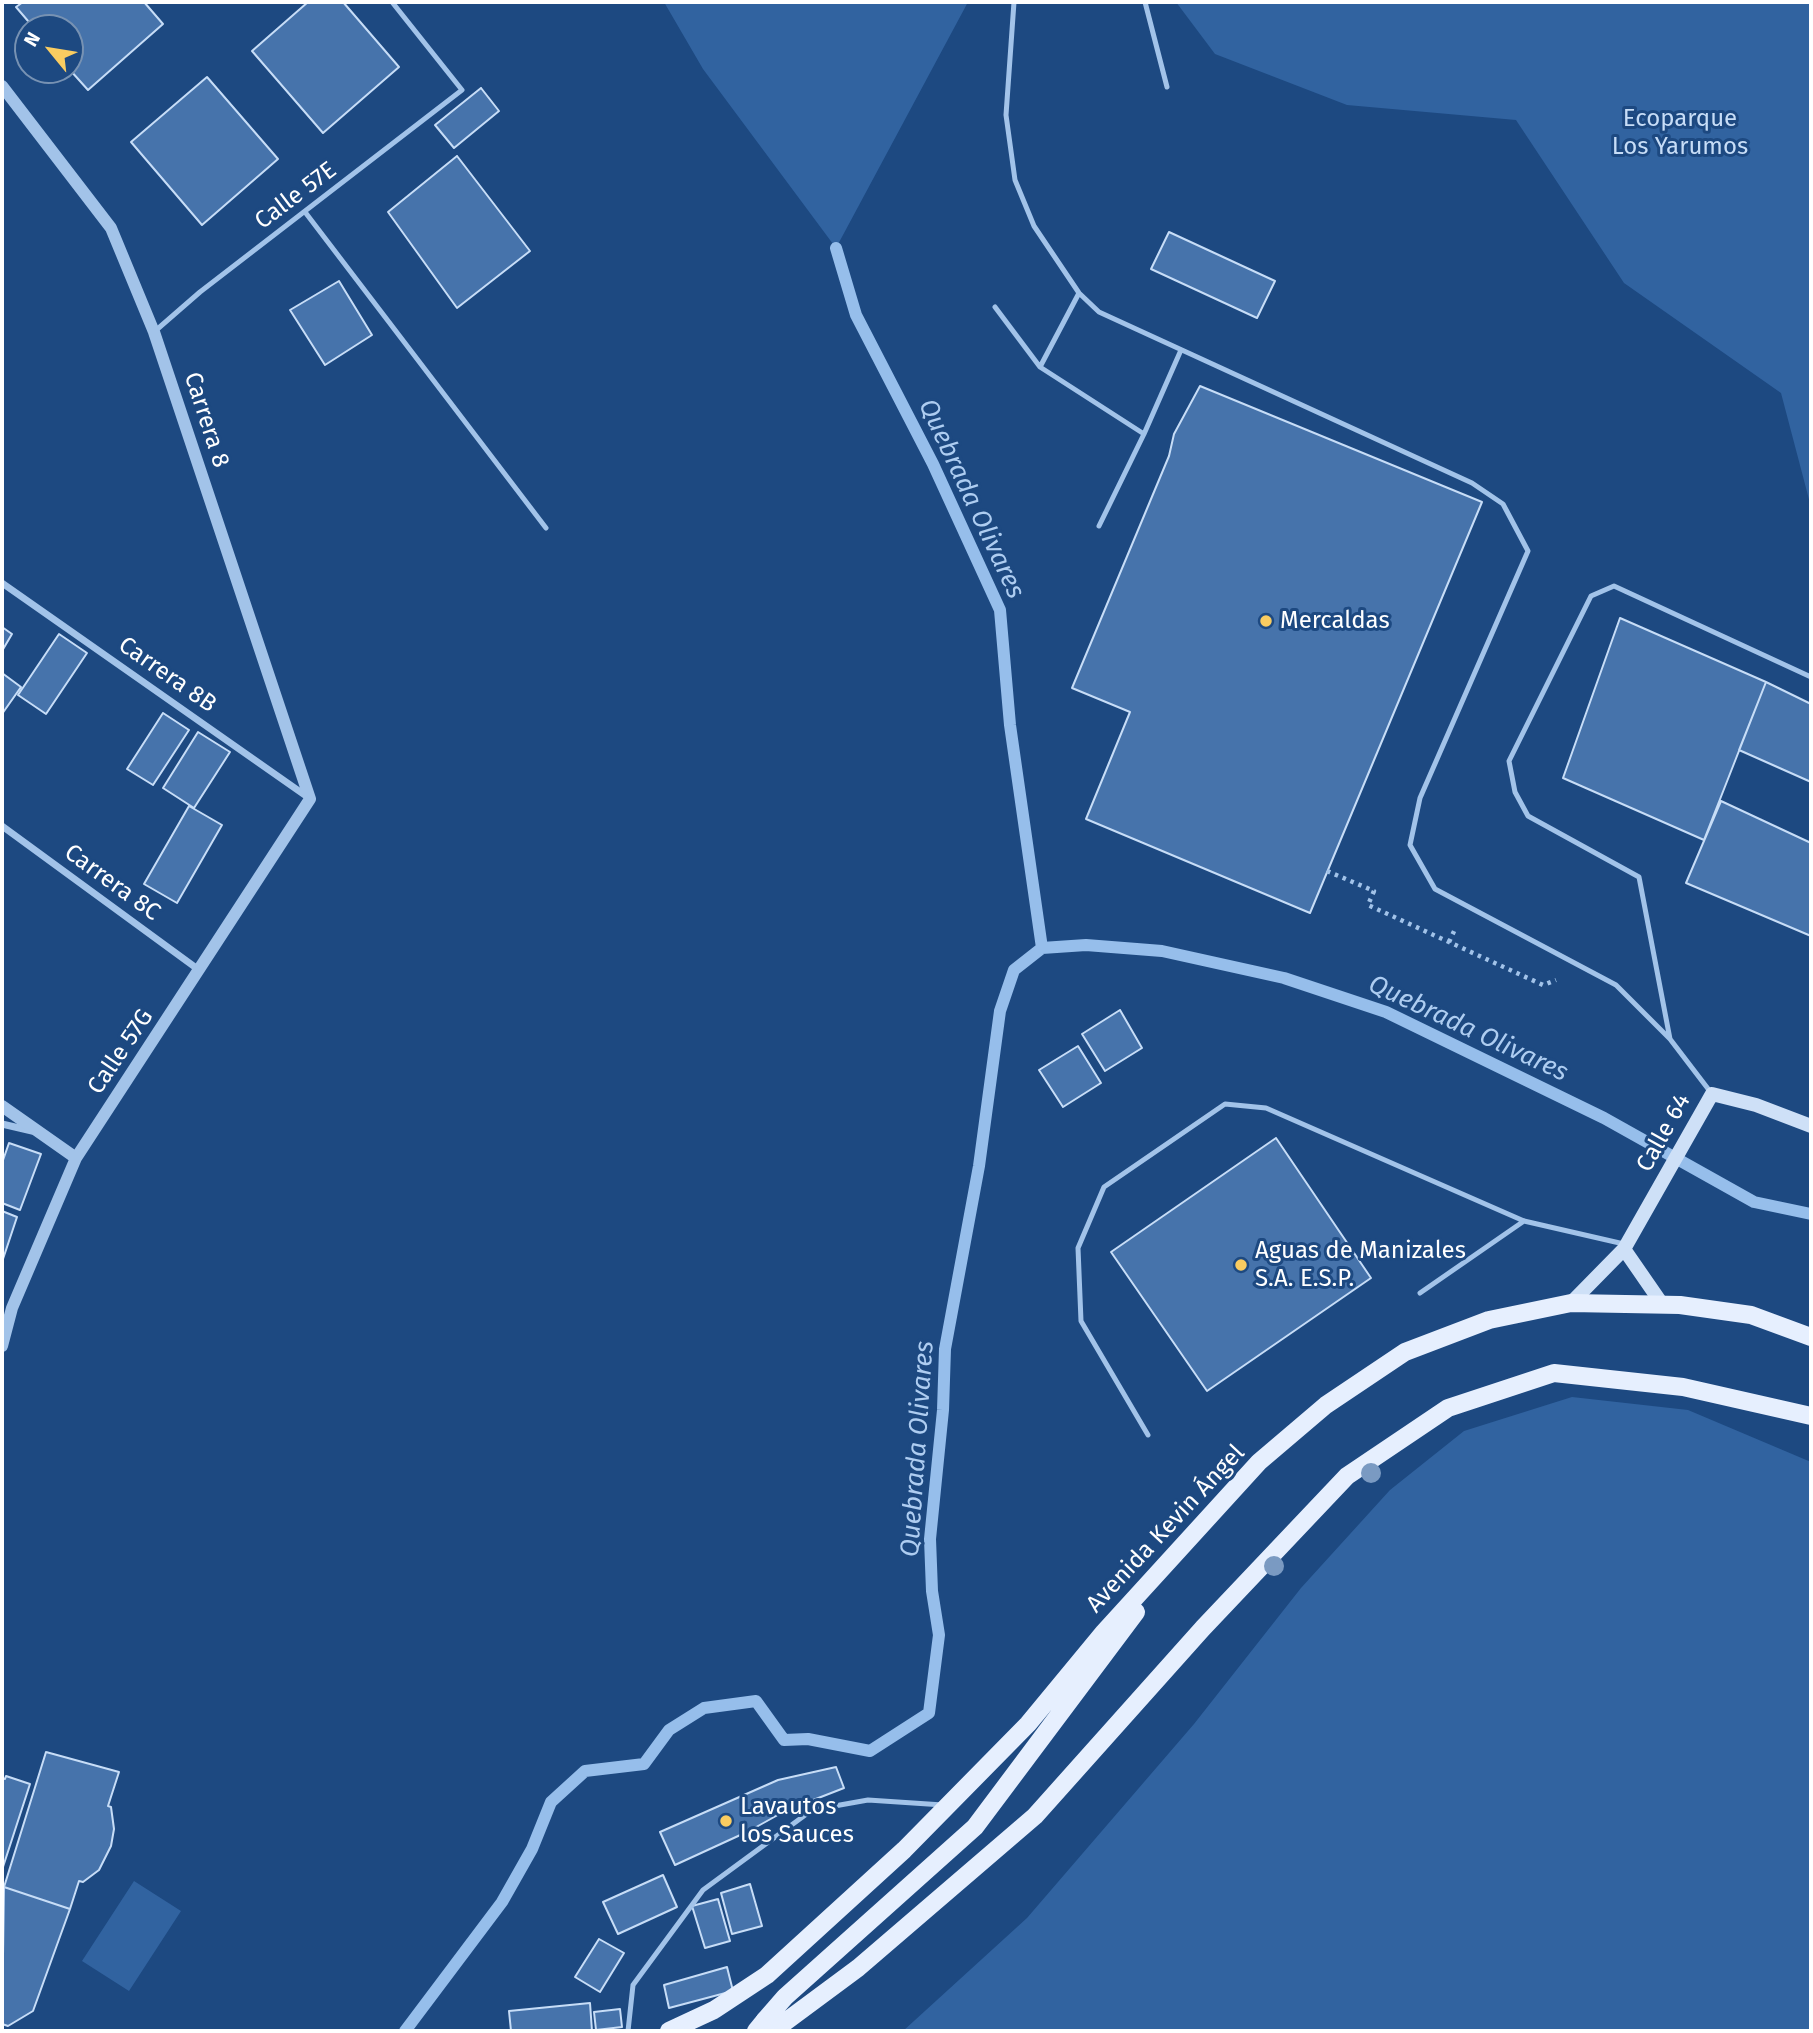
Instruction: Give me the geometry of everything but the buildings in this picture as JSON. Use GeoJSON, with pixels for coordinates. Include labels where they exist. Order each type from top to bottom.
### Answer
{"type":"FeatureCollection","features":[{"type":"Feature","properties":{"kind":"main road","name":"Calle 64"},"geometry":{"type":"LineString","coordinates":[[1571,1303],[1625,1247],[1712,1094],[1756,1105],[1811,1126]]}},
{"type":"Feature","properties":{"kind":"main road"},"geometry":{"type":"LineString","coordinates":[[1625,1247],[1671,1304]]}},
{"type":"Feature","properties":{"kind":"main road","name":"Avenida Kevin Ángel"},"geometry":{"type":"LineString","coordinates":[[669,2031],[714,2010],[767,1975],[949,1806],[1028,1724],[1104,1632],[1259,1462],[1326,1405],[1405,1352],[1489,1320],[1571,1303],[1671,1304],[1751,1315],[1811,1337]]}},
{"type":"Feature","properties":{"kind":"main road"},"geometry":{"type":"LineString","coordinates":[[764,2028],[858,1968],[1035,1816],[1202,1628],[1347,1476],[1448,1408],[1554,1373],[1683,1387],[1811,1416]]}},
{"type":"Feature","properties":{"kind":"main road"},"geometry":{"type":"LineString","coordinates":[[764,2028],[785,1997],[975,1827],[1192,1536]]}},
{"type":"Feature","properties":{"kind":"street","name":"Carrera 8"},"geometry":{"type":"LineString","coordinates":[[2,86],[111,228],[154,332],[310,799]]}},
{"type":"Feature","properties":{"kind":"street","name":"Carrera 8B"},"geometry":{"type":"LineString","coordinates":[[2,583],[310,799]]}},
{"type":"Feature","properties":{"kind":"street","name":"Calle 57G"},"geometry":{"type":"LineString","coordinates":[[2,1346],[7,1307],[76,1158],[310,799]]}},
{"type":"Feature","properties":{"kind":"street","name":"Carrera 8C"},"geometry":{"type":"LineString","coordinates":[[2,828],[200,971]]}},
{"type":"Feature","properties":{"kind":"street"},"geometry":{"type":"LineString","coordinates":[[2,1106],[76,1158]]}},
{"type":"Feature","properties":{"kind":"street"},"geometry":{"type":"LineString","coordinates":[[2,1124],[37,1132]]}},
{"type":"Feature","properties":{"kind":"lane","name":"Calle 57E"},"geometry":{"type":"LineString","coordinates":[[154,332],[200,292],[462,90],[392,2]]}},
{"type":"Feature","properties":{"kind":"lane"},"geometry":{"type":"LineString","coordinates":[[1014,2],[1006,115],[1015,180],[1034,226],[1079,293],[1099,312],[1472,483],[1503,504],[1528,551],[1420,798],[1410,845],[1435,889],[1616,985],[1670,1039],[1712,1094]]}},
{"type":"Feature","properties":{"kind":"lane"},"geometry":{"type":"LineString","coordinates":[[1144,2],[1167,87]]}},
{"type":"Feature","properties":{"kind":"lane"},"geometry":{"type":"LineString","coordinates":[[305,212],[546,528]]}},
{"type":"Feature","properties":{"kind":"lane"},"geometry":{"type":"LineString","coordinates":[[1040,367],[1079,293]]}},
{"type":"Feature","properties":{"kind":"lane"},"geometry":{"type":"LineString","coordinates":[[995,307],[1040,367],[1144,434]]}},
{"type":"Feature","properties":{"kind":"lane"},"geometry":{"type":"LineString","coordinates":[[1099,526],[1181,350]]}},
{"type":"Feature","properties":{"kind":"lane"},"geometry":{"type":"LineString","coordinates":[[1670,1039],[1639,877],[1528,816],[1515,792],[1509,761],[1591,596],[1614,586],[1811,677]]}},
{"type":"Feature","properties":{"kind":"lane"},"geometry":{"type":"LineString","coordinates":[[1148,1436],[1080,1321],[1078,1248],[1104,1187],[1224,1104],[1266,1108],[1524,1221],[1625,1247]]}},
{"type":"Feature","properties":{"kind":"lane"},"geometry":{"type":"LineString","coordinates":[[1420,1293],[1524,1221]]}},
{"type":"Feature","properties":{"kind":"lane"},"geometry":{"type":"LineString","coordinates":[[628,2031],[633,1985],[703,1890],[812,1810],[868,1800],[949,1806]]}},
{"type":"Feature","properties":{"kind":"path"},"geometry":{"type":"LineString","coordinates":[[1327,871],[1374,891],[1367,905],[1544,985],[1549,981],[1568,982]]}},
{"type":"Feature","properties":{"kind":"green space"},"geometry":{"type":"Polygon","coordinates":[[[664,2],[968,2],[836,248],[703,69],[664,2]]]}},
{"type":"Feature","properties":{"kind":"green space","name":"Ecoparque Los Yarumos"},"geometry":{"type":"Polygon","coordinates":[[[1176,2],[1811,2],[1811,507],[1781,393],[1624,283],[1516,120],[1347,105],[1215,54],[1176,2]]]}},
{"type":"Feature","properties":{"kind":"green space"},"geometry":{"type":"Polygon","coordinates":[[[1572,1397],[1688,1410],[1811,1462],[1811,2031],[903,2031],[1027,1918],[1194,1724],[1301,1588],[1390,1490],[1464,1431],[1572,1397]]]}},
{"type":"Feature","properties":{"kind":"green space"},"geometry":{"type":"Polygon","coordinates":[[[134,1881],[181,1911],[129,1991],[82,1961],[134,1881]]]}},
{"type":"Feature","properties":{"kind":"waterway","name":"Quebrada Olivares"},"geometry":{"type":"LineString","coordinates":[[836,248],[856,315],[933,464],[1000,610],[1010,725],[1042,948]]}},
{"type":"Feature","properties":{"kind":"waterway","name":"Quebrada Olivares"},"geometry":{"type":"LineString","coordinates":[[405,2031],[502,1902],[532,1849],[551,1802],[585,1771],[644,1764],[669,1730],[704,1708],[756,1701],[784,1740],[808,1739],[870,1751],[929,1713],[939,1635],[932,1591],[930,1539],[943,1410],[945,1349],[979,1166],[1000,1011],[1014,970],[1042,948],[1086,945],[1162,951],[1284,978],[1386,1012],[1604,1118],[1754,1202],[1811,1214]]}},
{"type":"Feature","properties":{"kind":"place","name":"Mercaldas"},"geometry":{"type":"Point","coordinates":[1266,621]}},
{"type":"Feature","properties":{"kind":"place","name":"Aguas de Manizales S.A. E.S.P."},"geometry":{"type":"Point","coordinates":[1241,1265]}},
{"type":"Feature","properties":{"kind":"place","name":"Lavautos los Sauces"},"geometry":{"type":"Point","coordinates":[726,1821]}}]}
